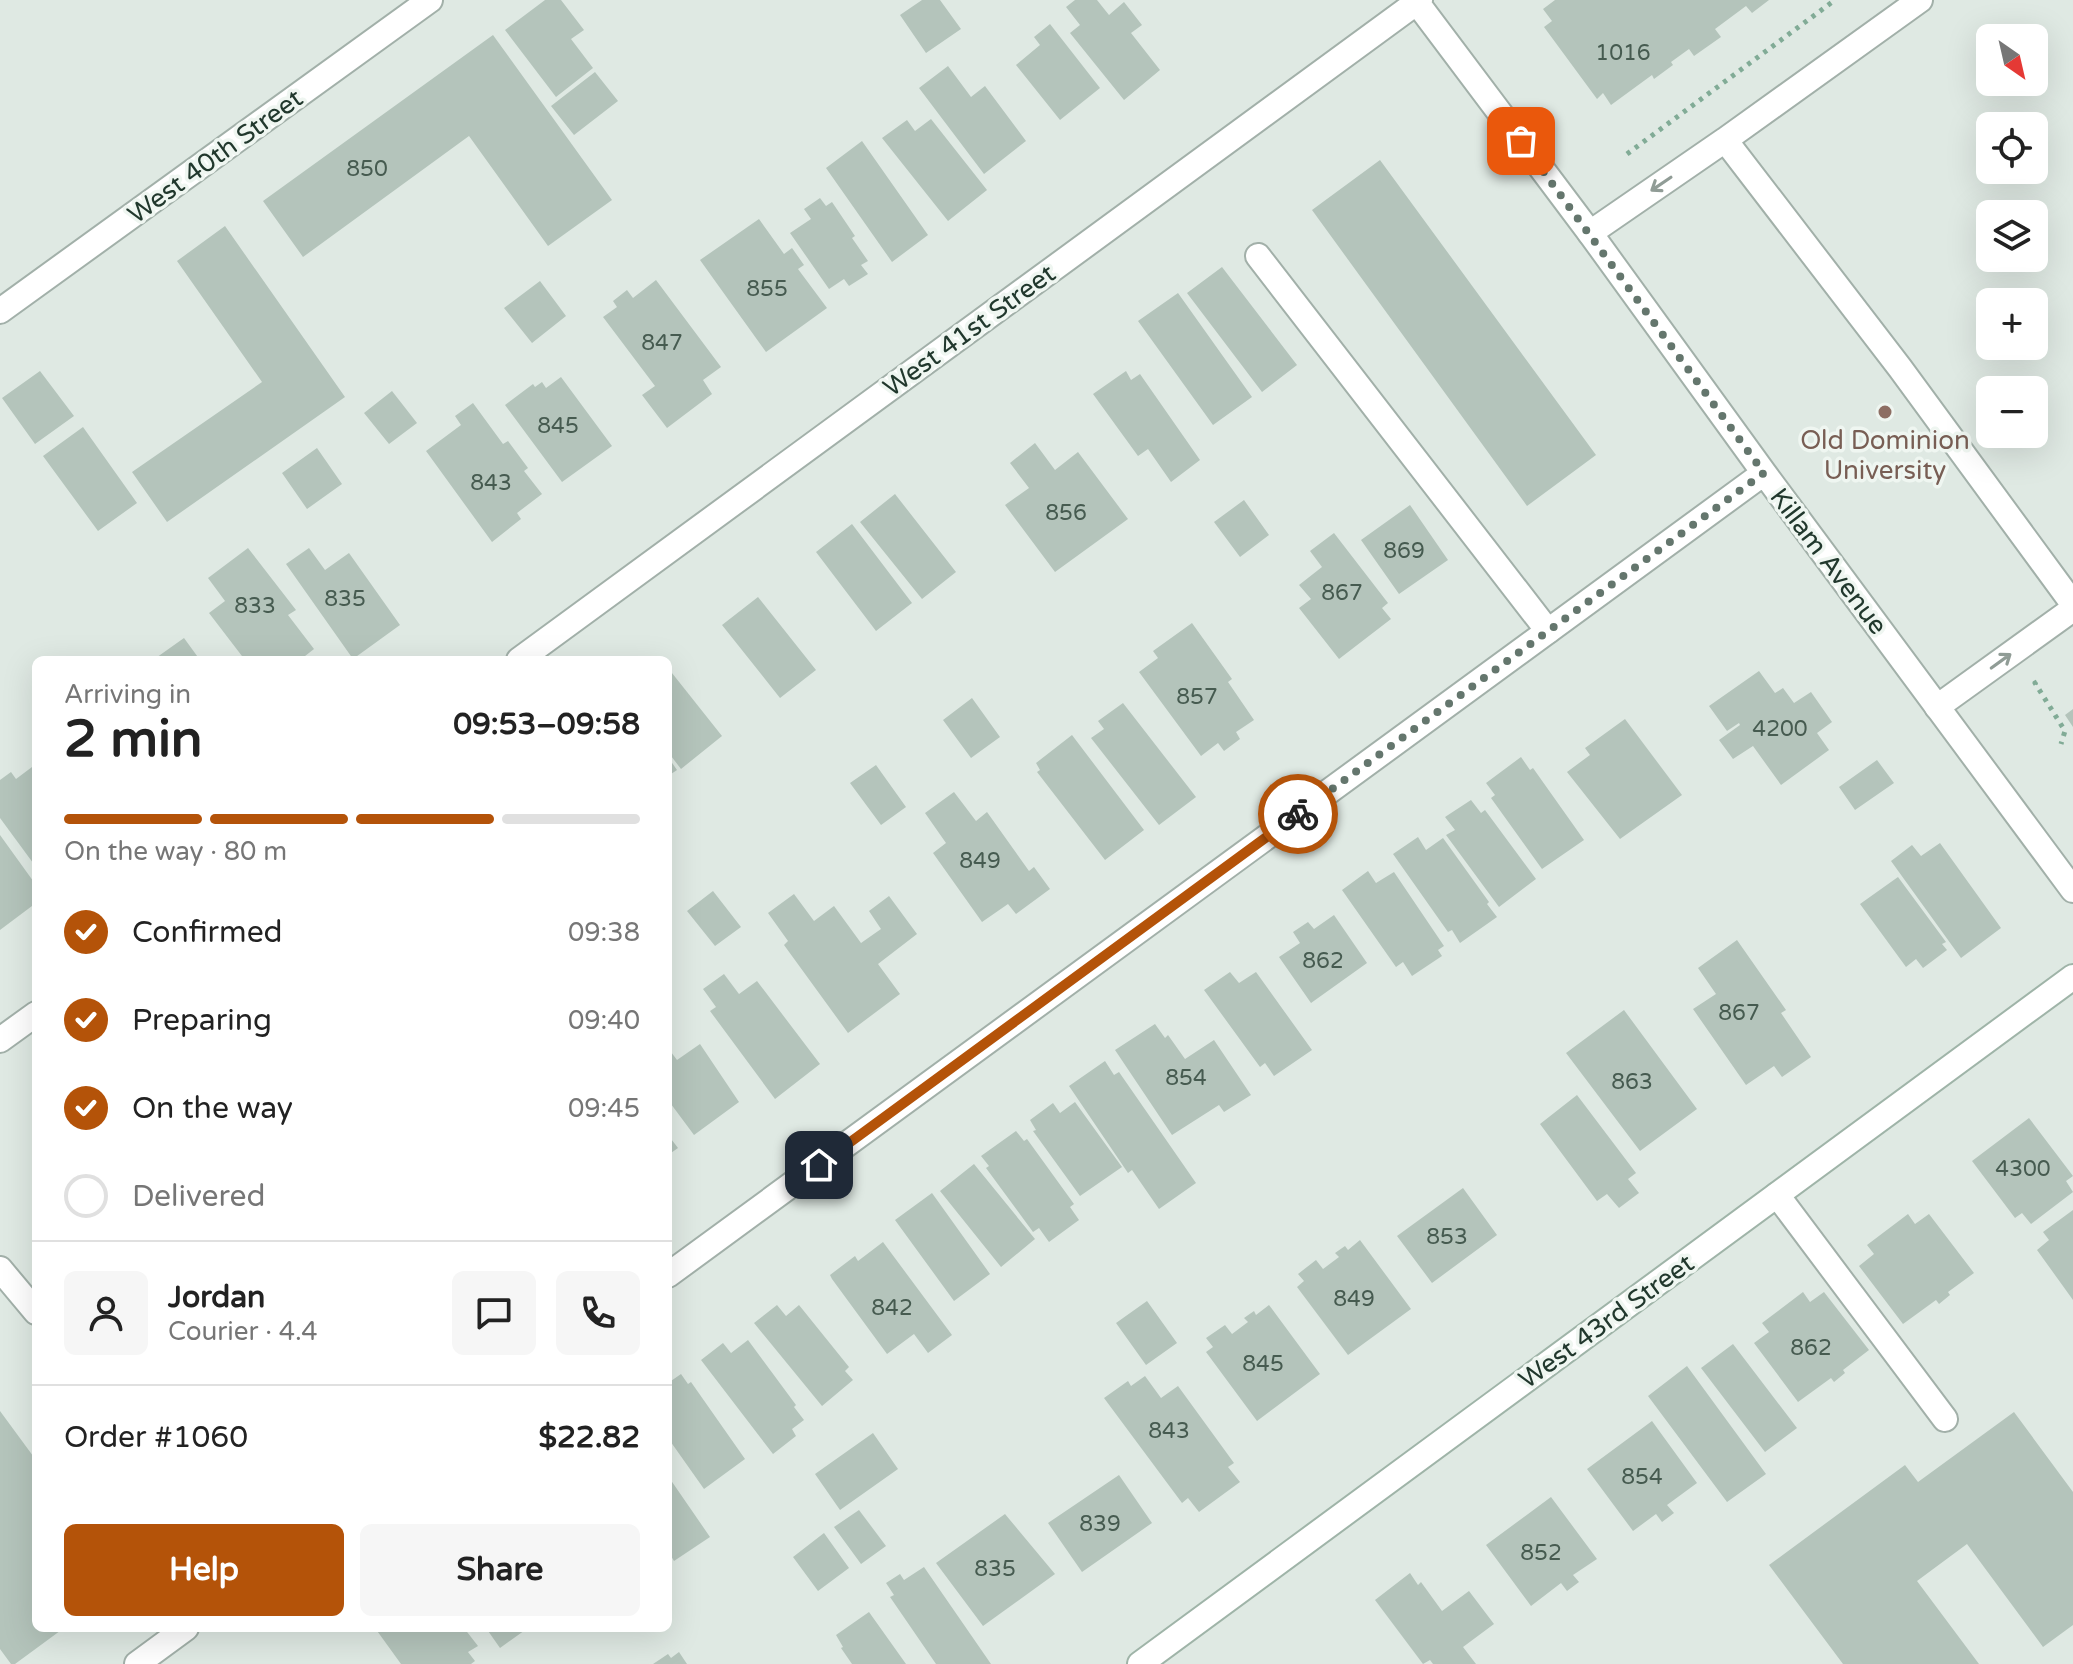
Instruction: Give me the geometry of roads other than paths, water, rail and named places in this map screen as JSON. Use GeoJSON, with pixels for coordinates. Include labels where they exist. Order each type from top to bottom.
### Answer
{"type":"FeatureCollection","features":[{"type":"Feature","properties":{"kind":"street","name":"West 40th Street"},"geometry":{"type":"LineString","coordinates":[[0,311],[430,0]]}},
{"type":"Feature","properties":{"kind":"street"},"geometry":{"type":"LineString","coordinates":[[1590,233],[1920,0]]}},
{"type":"Feature","properties":{"kind":"street","name":"Killam Avenue"},"geometry":{"type":"LineString","coordinates":[[1417,1],[2073,890]]}},
{"type":"Feature","properties":{"kind":"street","name":"West 41st Street"},"geometry":{"type":"LineString","coordinates":[[524,656],[1417,1]]}},
{"type":"Feature","properties":{"kind":"street"},"geometry":{"type":"LineString","coordinates":[[1725,140],[1900,368],[2073,606],[1937,707]]}},
{"type":"Feature","properties":{"kind":"street"},"geometry":{"type":"LineString","coordinates":[[1258,256],[1548,631]]}},
{"type":"Feature","properties":{"kind":"street"},"geometry":{"type":"LineString","coordinates":[[672,1272],[1764,473]]}},
{"type":"Feature","properties":{"kind":"street","name":"West 43rd Street"},"geometry":{"type":"LineString","coordinates":[[1140,1664],[2073,977]]}},
{"type":"Feature","properties":{"kind":"street"},"geometry":{"type":"LineString","coordinates":[[0,1040],[32,1017]]}},
{"type":"Feature","properties":{"kind":"street"},"geometry":{"type":"LineString","coordinates":[[1777,1195],[1945,1419]]}},
{"type":"Feature","properties":{"kind":"street"},"geometry":{"type":"LineString","coordinates":[[0,1269],[32,1307]]}},
{"type":"Feature","properties":{"kind":"street"},"geometry":{"type":"LineString","coordinates":[[137,1664],[181,1632]]}},
{"type":"Feature","properties":{"kind":"place","name":"Old Dominion University"},"geometry":{"type":"Point","coordinates":[1885,412]}}]}
